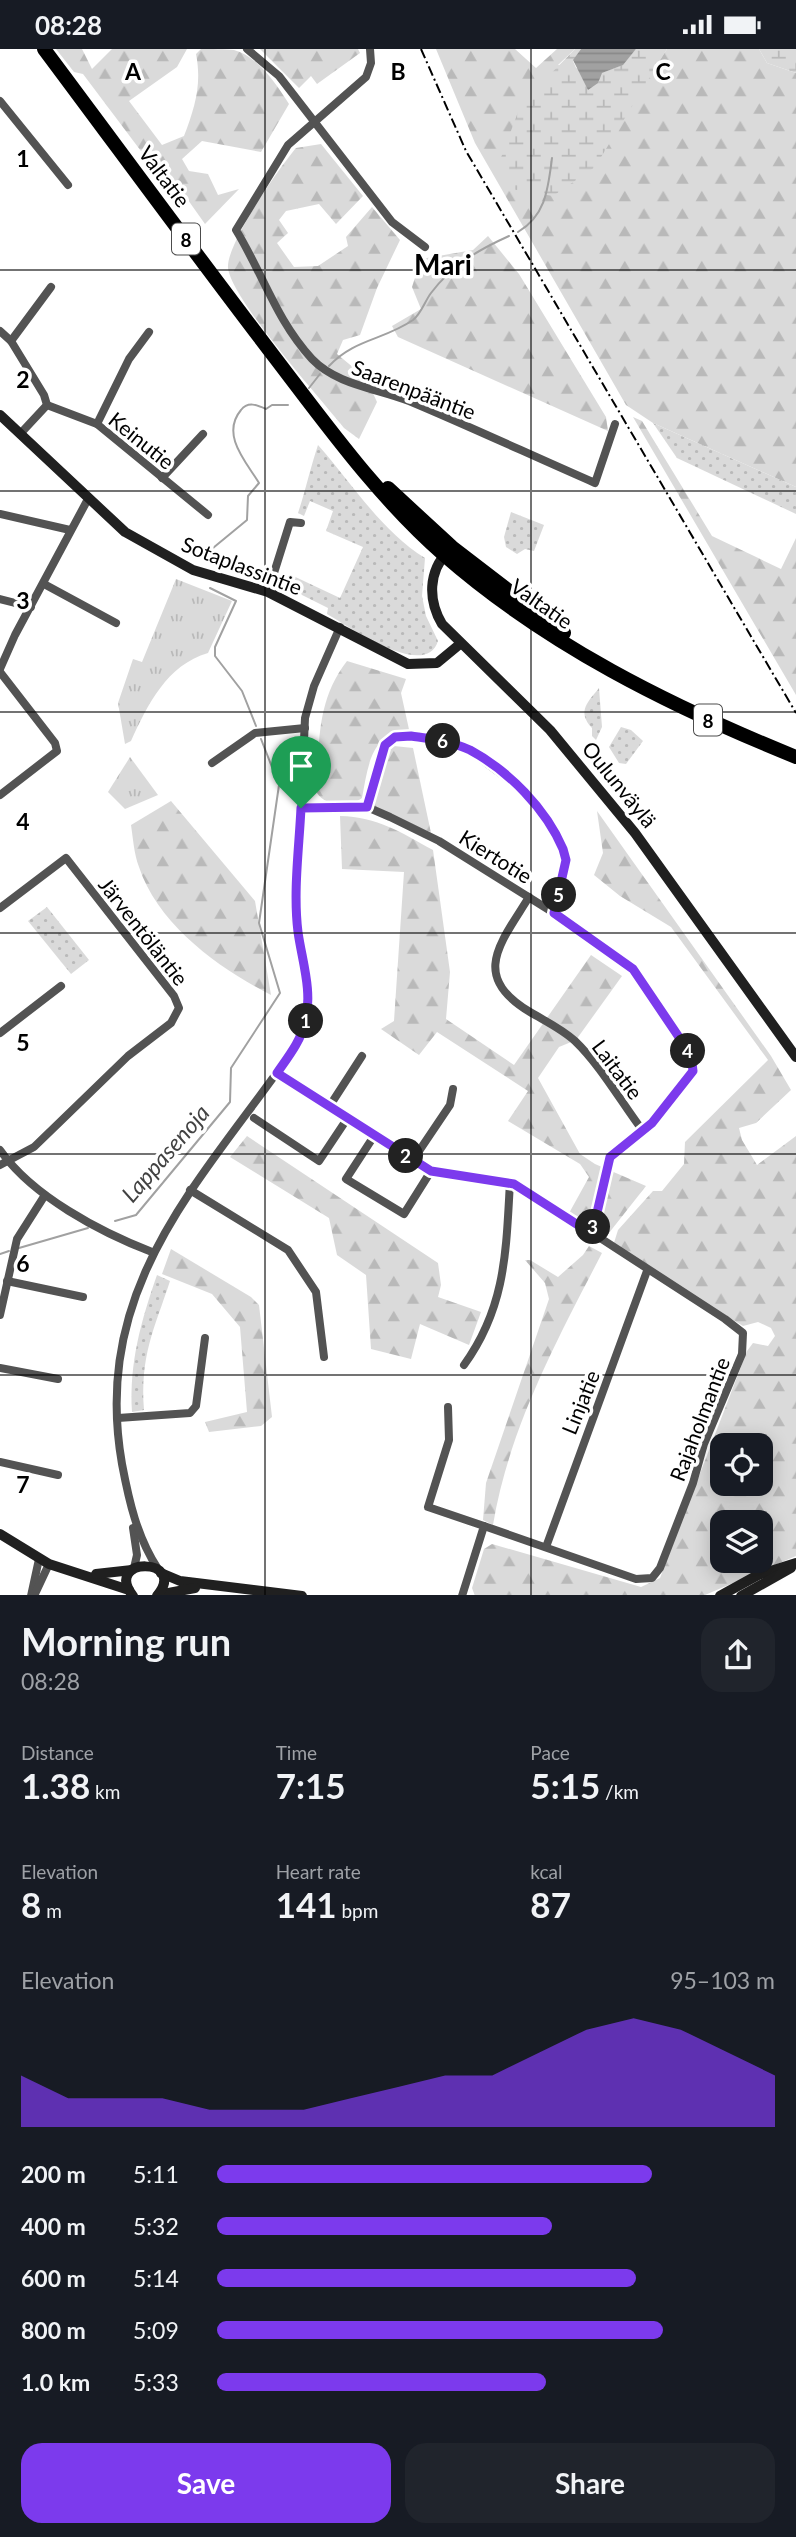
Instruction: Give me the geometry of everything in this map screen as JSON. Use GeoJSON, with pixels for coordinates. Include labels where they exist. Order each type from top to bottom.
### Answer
{"type":"FeatureCollection","features":[{"type":"Feature","properties":{"kind":"highway","name":"Valtatie"},"geometry":{"type":"LineString","coordinates":[[44,49],[328,427],[391,503],[551,636],[601,667],[721,726],[795,757]]}},
{"type":"Feature","properties":{"kind":"street"},"geometry":{"type":"LineString","coordinates":[[247,49],[279,76],[392,222],[425,247]]}},
{"type":"Feature","properties":{"kind":"street"},"geometry":{"type":"LineString","coordinates":[[314,121],[366,77],[371,63],[370,49]]}},
{"type":"Feature","properties":{"kind":"street"},"geometry":{"type":"LineString","coordinates":[[0,101],[68,185]]}},
{"type":"Feature","properties":{"kind":"street","name":"Saarenpääntie"},"geometry":{"type":"LineString","coordinates":[[314,121],[282,153],[236,230],[258,265],[268,295],[282,322],[313,360],[334,377],[408,401],[595,483],[615,423]]}},
{"type":"Feature","properties":{"kind":"street"},"geometry":{"type":"LineString","coordinates":[[11,341],[51,287]]}},
{"type":"Feature","properties":{"kind":"street"},"geometry":{"type":"LineString","coordinates":[[0,331],[11,341],[44,395],[47,405],[20,434]]}},
{"type":"Feature","properties":{"kind":"street"},"geometry":{"type":"LineString","coordinates":[[97,424],[129,359],[149,331]]}},
{"type":"Feature","properties":{"kind":"street","name":"Keinutie"},"geometry":{"type":"LineString","coordinates":[[47,405],[97,424],[208,515]]}},
{"type":"Feature","properties":{"kind":"street","name":"Sotaplassintie"},"geometry":{"type":"LineString","coordinates":[[0,415],[125,532],[182,565],[268,592],[340,627],[380,652],[408,664],[437,663],[460,644]]}},
{"type":"Feature","properties":{"kind":"street"},"geometry":{"type":"LineString","coordinates":[[162,478],[203,433]]}},
{"type":"Feature","properties":{"kind":"street"},"geometry":{"type":"LineString","coordinates":[[0,795],[57,751],[55,743],[0,671],[70,530],[89,499]]}},
{"type":"Feature","properties":{"kind":"street"},"geometry":{"type":"LineString","coordinates":[[0,514],[70,530]]}},
{"type":"Feature","properties":{"kind":"street"},"geometry":{"type":"LineString","coordinates":[[268,592],[290,522],[301,523]]}},
{"type":"Feature","properties":{"kind":"street","name":"Oulunväylä"},"geometry":{"type":"LineString","coordinates":[[448,551],[432,585],[432,603],[442,624],[550,730],[635,833],[796,1057]]}},
{"type":"Feature","properties":{"kind":"street"},"geometry":{"type":"LineString","coordinates":[[44,584],[116,623]]}},
{"type":"Feature","properties":{"kind":"street"},"geometry":{"type":"LineString","coordinates":[[0,599],[31,607]]}},
{"type":"Feature","properties":{"kind":"street"},"geometry":{"type":"LineString","coordinates":[[132,1594],[128,1579],[133,1569],[136,1548],[118,1418],[119,1378],[127,1324],[152,1252],[190,1190],[299,1040],[306,1020],[308,997],[298,931],[297,900],[305,728],[314,686],[340,627]]}},
{"type":"Feature","properties":{"kind":"street"},"geometry":{"type":"LineString","coordinates":[[212,763],[255,733],[305,728]]}},
{"type":"Feature","properties":{"kind":"street"},"geometry":{"type":"LineString","coordinates":[[367,807],[385,745],[395,737],[411,736],[447,742],[470,751],[523,790],[559,841],[566,860],[554,913]]}},
{"type":"Feature","properties":{"kind":"street","name":"Kiertotie"},"geometry":{"type":"LineString","coordinates":[[301,808],[367,807],[439,841],[554,913],[633,969],[691,1055],[693,1071],[643,1131],[610,1157],[592,1234]]}},
{"type":"Feature","properties":{"kind":"street","name":"Järventöläntie"},"geometry":{"type":"LineString","coordinates":[[0,908],[66,858],[174,996],[179,1007],[171,1023],[128,1056],[34,1147],[4,1163]]}},
{"type":"Feature","properties":{"kind":"street","name":"Laitatie"},"geometry":{"type":"LineString","coordinates":[[529,897],[500,947],[496,976],[498,986],[510,1000],[563,1032],[583,1049],[643,1131]]}},
{"type":"Feature","properties":{"kind":"street"},"geometry":{"type":"LineString","coordinates":[[0,1033],[61,986]]}},
{"type":"Feature","properties":{"kind":"street"},"geometry":{"type":"LineString","coordinates":[[329,1107],[362,1056]]}},
{"type":"Feature","properties":{"kind":"street","name":"Rajaholmantie"},"geometry":{"type":"LineString","coordinates":[[277,1073],[431,1171],[510,1182],[738,1329],[744,1338],[742,1354],[704,1444],[694,1483],[656,1574],[649,1579],[636,1579],[428,1507],[449,1440],[448,1407]]}},
{"type":"Feature","properties":{"kind":"street"},"geometry":{"type":"LineString","coordinates":[[413,1160],[450,1105],[453,1089]]}},
{"type":"Feature","properties":{"kind":"street"},"geometry":{"type":"LineString","coordinates":[[254,1118],[319,1161],[347,1119]]}},
{"type":"Feature","properties":{"kind":"street"},"geometry":{"type":"LineString","coordinates":[[374,1136],[346,1179],[404,1214],[431,1171]]}},
{"type":"Feature","properties":{"kind":"street"},"geometry":{"type":"LineString","coordinates":[[0,1150],[4,1163],[45,1195],[152,1252]]}},
{"type":"Feature","properties":{"kind":"street"},"geometry":{"type":"LineString","coordinates":[[464,1365],[479,1344],[505,1273],[510,1182]]}},
{"type":"Feature","properties":{"kind":"street"},"geometry":{"type":"LineString","coordinates":[[190,1190],[289,1250],[316,1292],[324,1357]]}},
{"type":"Feature","properties":{"kind":"street"},"geometry":{"type":"LineString","coordinates":[[0,1311],[17,1239],[45,1195]]}},
{"type":"Feature","properties":{"kind":"street","name":"Linjatie"},"geometry":{"type":"LineString","coordinates":[[546,1547],[647,1271]]}},
{"type":"Feature","properties":{"kind":"street"},"geometry":{"type":"LineString","coordinates":[[8,1281],[83,1297]]}},
{"type":"Feature","properties":{"kind":"street"},"geometry":{"type":"LineString","coordinates":[[118,1418],[190,1413],[196,1406],[205,1338]]}},
{"type":"Feature","properties":{"kind":"street"},"geometry":{"type":"LineString","coordinates":[[0,1368],[58,1379]]}},
{"type":"Feature","properties":{"kind":"street"},"geometry":{"type":"LineString","coordinates":[[0,1462],[58,1475]]}},
{"type":"Feature","properties":{"kind":"street"},"geometry":{"type":"LineString","coordinates":[[129,1497],[142,1543],[159,1571],[163,1584],[157,1595]]}},
{"type":"Feature","properties":{"kind":"street"},"geometry":{"type":"LineString","coordinates":[[462,1595],[484,1526]]}},
{"type":"Feature","properties":{"kind":"street"},"geometry":{"type":"LineString","coordinates":[[0,1534],[44,1562],[132,1594]]}},
{"type":"Feature","properties":{"kind":"street"},"geometry":{"type":"LineString","coordinates":[[33,1595],[44,1562]]}},
{"type":"Feature","properties":{"kind":"street"},"geometry":{"type":"LineString","coordinates":[[76,1574],[112,1575],[145,1564],[180,1581],[302,1595]]}},
{"type":"Feature","properties":{"kind":"street"},"geometry":{"type":"LineString","coordinates":[[720,1595],[758,1575],[796,1564]]}},
{"type":"Feature","properties":{"kind":"street"},"geometry":{"type":"LineString","coordinates":[[741,1595],[796,1564]]}},
{"type":"Feature","properties":{"kind":"street"},"geometry":{"type":"LineString","coordinates":[[157,1595],[215,1585]]}},
{"type":"Feature","properties":{"kind":"green space"},"geometry":{"type":"Polygon","coordinates":[[[56,49],[82,49],[92,69],[112,49],[187,49],[177,67],[129,101],[162,145],[184,136],[196,95],[196,54],[201,49],[234,50],[251,58],[266,72],[289,104],[261,152],[202,141],[182,159],[189,171],[208,174],[218,195],[239,189],[205,224],[188,200],[165,183],[83,74],[74,72],[56,49]]]}},
{"type":"Feature","properties":{"kind":"green space"},"geometry":{"type":"Polygon","coordinates":[[[260,49],[358,49],[360,53],[317,84],[311,76],[299,88],[260,49]]]}},
{"type":"Feature","properties":{"kind":"green space"},"geometry":{"type":"Polygon","coordinates":[[[436,49],[515,49],[536,68],[557,49],[575,49],[558,65],[646,80],[667,49],[759,49],[767,63],[796,73],[796,487],[653,423],[626,405],[475,143],[436,49]]]}},
{"type":"Feature","properties":{"kind":"green space"},"geometry":{"type":"Polygon","coordinates":[[[575,49],[581,49],[573,61],[585,88],[598,83],[602,73],[622,65],[636,49],[667,49],[595,167],[553,196],[511,189],[499,163],[521,104],[575,49]]]}},
{"type":"Feature","properties":{"kind":"green space"},"geometry":{"type":"Polygon","coordinates":[[[759,49],[796,49],[796,73],[767,63],[759,49]]]}},
{"type":"Feature","properties":{"kind":"green space"},"geometry":{"type":"Polygon","coordinates":[[[321,144],[363,196],[336,224],[319,204],[286,211],[279,220],[288,233],[277,243],[294,267],[318,266],[348,246],[346,237],[372,207],[400,240],[377,288],[360,335],[343,340],[337,354],[366,378],[377,402],[359,439],[344,428],[260,325],[233,283],[228,268],[235,242],[244,225],[288,158],[296,148],[321,144]]]}},
{"type":"Feature","properties":{"kind":"green space"},"geometry":{"type":"Polygon","coordinates":[[[488,236],[519,274],[606,417],[608,431],[398,337],[392,326],[421,309],[412,287],[421,259],[473,250],[488,236]]]}},
{"type":"Feature","properties":{"kind":"green space"},"geometry":{"type":"Polygon","coordinates":[[[633,417],[642,421],[712,536],[781,569],[796,538],[796,695],[633,417]]]}},
{"type":"Feature","properties":{"kind":"green space"},"geometry":{"type":"Polygon","coordinates":[[[653,423],[796,487],[796,514],[677,458],[653,423]]]}},
{"type":"Feature","properties":{"kind":"green space"},"geometry":{"type":"Polygon","coordinates":[[[318,445],[394,534],[425,558],[422,596],[426,616],[438,641],[431,652],[419,655],[386,647],[327,614],[328,608],[280,584],[283,574],[289,574],[340,598],[363,547],[326,531],[333,511],[310,501],[304,516],[298,513],[318,445]]]}},
{"type":"Feature","properties":{"kind":"green space"},"geometry":{"type":"Polygon","coordinates":[[[511,512],[544,525],[534,551],[525,549],[517,554],[506,547],[504,537],[511,512]]]}},
{"type":"Feature","properties":{"kind":"green space"},"geometry":{"type":"Polygon","coordinates":[[[176,579],[232,601],[208,653],[194,659],[170,676],[144,713],[131,741],[125,744],[118,703],[133,659],[142,662],[176,579]]]}},
{"type":"Feature","properties":{"kind":"green space"},"geometry":{"type":"Polygon","coordinates":[[[347,661],[406,679],[401,693],[410,734],[397,734],[379,744],[370,763],[362,798],[351,803],[338,804],[326,801],[317,793],[319,741],[324,708],[337,676],[347,661]]]}},
{"type":"Feature","properties":{"kind":"green space"},"geometry":{"type":"Polygon","coordinates":[[[599,688],[602,727],[596,740],[592,736],[592,728],[587,722],[585,711],[588,702],[599,688]]]}},
{"type":"Feature","properties":{"kind":"green space"},"geometry":{"type":"Polygon","coordinates":[[[621,727],[631,730],[643,741],[626,764],[619,763],[609,747],[621,727]]]}},
{"type":"Feature","properties":{"kind":"green space"},"geometry":{"type":"Polygon","coordinates":[[[394,746],[413,748],[431,833],[374,806],[387,753],[394,746]]]}},
{"type":"Feature","properties":{"kind":"green space"},"geometry":{"type":"Polygon","coordinates":[[[130,757],[158,795],[125,809],[108,792],[130,757]]]}},
{"type":"Feature","properties":{"kind":"green space"},"geometry":{"type":"Polygon","coordinates":[[[171,801],[255,901],[271,995],[232,972],[193,943],[160,908],[148,888],[137,862],[131,825],[171,801]]]}},
{"type":"Feature","properties":{"kind":"green space"},"geometry":{"type":"Polygon","coordinates":[[[597,811],[771,1056],[791,1090],[756,1123],[739,1128],[742,1140],[757,1165],[796,1136],[796,1556],[773,1566],[773,1510],[710,1510],[710,1573],[756,1573],[705,1595],[475,1595],[472,1588],[484,1549],[492,1544],[641,1587],[660,1578],[710,1448],[710,1496],[773,1496],[773,1433],[716,1433],[747,1351],[753,1343],[768,1346],[775,1336],[771,1328],[758,1322],[743,1326],[613,1246],[618,1230],[653,1191],[662,1191],[684,1164],[685,1142],[768,1060],[671,927],[620,896],[594,875],[603,853],[597,811]]]}},
{"type":"Feature","properties":{"kind":"green space"},"geometry":{"type":"Polygon","coordinates":[[[340,816],[377,822],[433,850],[450,972],[446,1019],[514,1065],[591,955],[622,976],[576,1040],[559,1047],[538,1078],[580,1154],[595,1164],[646,1186],[605,1238],[568,1215],[589,1177],[580,1164],[508,1121],[528,1091],[437,1032],[419,1055],[381,1029],[394,1021],[404,872],[342,869],[340,816]]]}},
{"type":"Feature","properties":{"kind":"green space"},"geometry":{"type":"Polygon","coordinates":[[[47,907],[89,960],[71,974],[28,921],[47,907]]]}},
{"type":"Feature","properties":{"kind":"green space"},"geometry":{"type":"Polygon","coordinates":[[[247,1136],[438,1263],[441,1285],[438,1297],[481,1312],[469,1345],[420,1324],[411,1359],[371,1349],[366,1275],[337,1255],[329,1218],[230,1157],[247,1136]]]}},
{"type":"Feature","properties":{"kind":"green space"},"geometry":{"type":"Polygon","coordinates":[[[589,1246],[602,1253],[552,1352],[523,1419],[500,1489],[493,1525],[483,1520],[486,1483],[549,1299],[545,1283],[525,1260],[530,1260],[558,1277],[583,1255],[589,1246]]]}},
{"type":"Feature","properties":{"kind":"green space"},"geometry":{"type":"Polygon","coordinates":[[[171,1249],[251,1297],[259,1305],[272,1417],[261,1426],[209,1432],[205,1422],[247,1412],[240,1327],[212,1294],[162,1274],[171,1249]]]}},
{"type":"Feature","properties":{"kind":"green space"},"geometry":{"type":"Polygon","coordinates":[[[157,1275],[170,1281],[146,1358],[144,1410],[132,1412],[132,1376],[137,1342],[157,1275]]]}},
{"type":"Feature","properties":{"kind":"shaded area"},"geometry":{"type":"Polygon","coordinates":[[[581,49],[636,49],[623,65],[602,73],[598,83],[588,90],[573,60],[581,49]]]}},
{"type":"Feature","properties":{"kind":"waterway"},"geometry":{"type":"LineString","coordinates":[[518,232],[535,218],[540,209],[547,191],[552,158]]}},
{"type":"Feature","properties":{"kind":"waterway"},"geometry":{"type":"LineString","coordinates":[[329,366],[349,350],[413,320],[439,283],[457,266],[509,236]]}},
{"type":"Feature","properties":{"kind":"waterway"},"geometry":{"type":"LineString","coordinates":[[309,388],[320,374]]}},
{"type":"Feature","properties":{"kind":"waterway"},"geometry":{"type":"LineString","coordinates":[[216,564],[213,548],[247,520],[248,496],[259,483],[242,458],[234,439],[235,419],[247,405],[266,409],[272,405],[288,405]]}},
{"type":"Feature","properties":{"kind":"waterway","name":"Lappasenoja"},"geometry":{"type":"LineString","coordinates":[[210,588],[236,601],[215,647],[215,656],[242,691],[256,726]]}},
{"type":"Feature","properties":{"kind":"waterway","name":"Lappasenoja"},"geometry":{"type":"LineString","coordinates":[[115,1221],[136,1215],[230,1102],[231,1068],[280,993],[259,923],[279,785],[261,739]]}},
{"type":"Feature","properties":{"kind":"waterway","name":"Lappasenoja"},"geometry":{"type":"LineString","coordinates":[[19,1248],[88,1228]]}},
{"type":"Feature","properties":{"kind":"waterway","name":"Lappasenoja"},"geometry":{"type":"LineString","coordinates":[[0,1254],[9,1251]]}},
{"type":"Feature","properties":{"kind":"railway"},"geometry":{"type":"LineString","coordinates":[[421,49],[466,151],[796,713]]}},
{"type":"Feature","properties":{"kind":"district","name":"Mari"},"geometry":{"type":"Point","coordinates":[443,264]}},
{"type":"Feature","properties":{"kind":"route"},"geometry":{"type":"LineString","coordinates":[[411,736],[447,742],[470,751],[523,790],[554,832],[566,860],[554,913],[633,969],[691,1055],[693,1063],[693,1071],[652,1123],[610,1157],[598,1199],[592,1234],[520,1186],[504,1181],[457,1177],[431,1171],[277,1073],[299,1040],[306,1020],[308,997],[298,931],[297,900],[301,808],[367,807],[385,745],[395,737],[411,736]]}}]}
